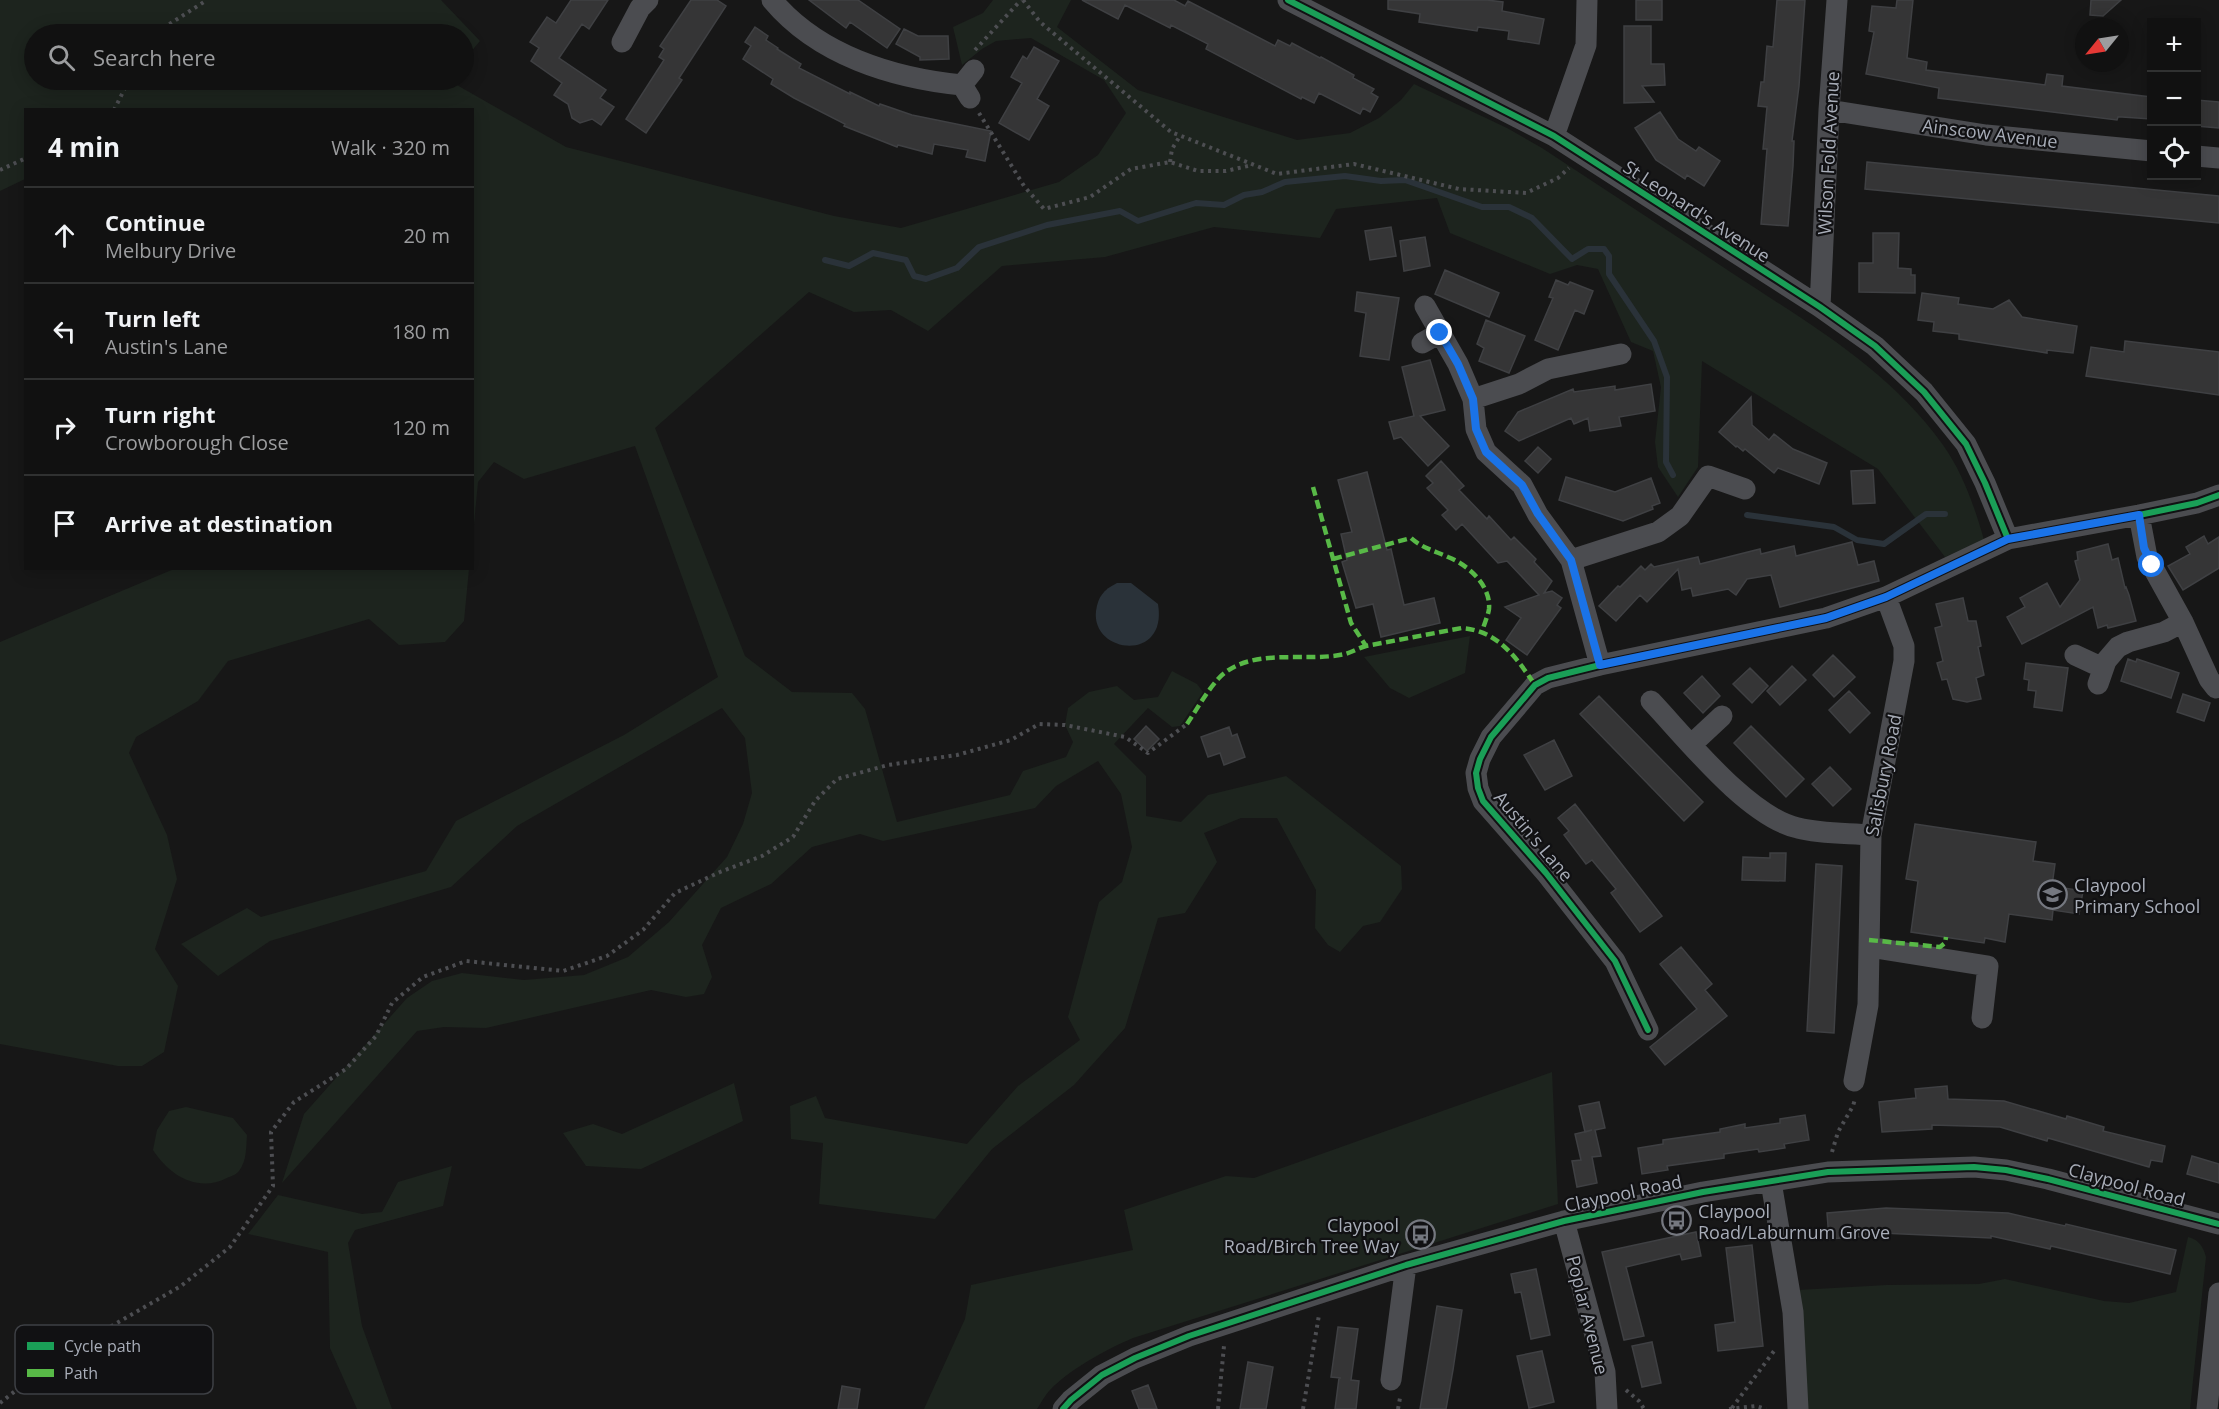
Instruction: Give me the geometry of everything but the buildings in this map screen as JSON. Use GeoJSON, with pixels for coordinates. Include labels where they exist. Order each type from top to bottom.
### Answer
{"type":"FeatureCollection","features":[{"type":"Feature","properties":{"kind":"street"},"geometry":{"type":"LineString","coordinates":[[620,45],[640,8],[648,0]]}},
{"type":"Feature","properties":{"kind":"street"},"geometry":{"type":"LineString","coordinates":[[772,0],[802,29],[831,49],[918,79],[969,84]]}},
{"type":"Feature","properties":{"kind":"street","name":"St Leonard's Avenue"},"geometry":{"type":"LineString","coordinates":[[1288,0],[1554,136],[1820,307],[1875,346],[1924,392],[1966,444],[2008,539]]}},
{"type":"Feature","properties":{"kind":"street"},"geometry":{"type":"LineString","coordinates":[[1554,136],[1586,45],[1587,0]]}},
{"type":"Feature","properties":{"kind":"street","name":"Wilson Fold Avenue"},"geometry":{"type":"LineString","coordinates":[[1820,307],[1829,110],[1837,0]]}},
{"type":"Feature","properties":{"kind":"street","name":"Ainscow Avenue"},"geometry":{"type":"LineString","coordinates":[[1829,110],[1986,135],[2147,152]]}},
{"type":"Feature","properties":{"kind":"street"},"geometry":{"type":"LineString","coordinates":[[2201,156],[2219,158]]}},
{"type":"Feature","properties":{"kind":"street"},"geometry":{"type":"LineString","coordinates":[[1425,306],[1431,338],[1458,364],[1473,399],[1476,429],[1486,452],[1522,485],[1538,514],[1571,560],[1600,665]]}},
{"type":"Feature","properties":{"kind":"street"},"geometry":{"type":"LineString","coordinates":[[1473,399],[1519,384],[1548,369],[1621,354]]}},
{"type":"Feature","properties":{"kind":"street"},"geometry":{"type":"LineString","coordinates":[[1571,560],[1658,532],[1680,516],[1708,476],[1745,489]]}},
{"type":"Feature","properties":{"kind":"street","name":"Austin's Lane"},"geometry":{"type":"LineString","coordinates":[[1648,1030],[1615,961],[1546,873],[1483,801],[1478,788],[1476,773],[1491,737],[1535,685],[1548,678],[1600,665],[1826,618],[1886,597],[2008,539],[2139,515],[2219,495]]}},
{"type":"Feature","properties":{"kind":"street"},"geometry":{"type":"LineString","coordinates":[[2139,515],[2147,557],[2183,622],[2209,679],[2216,688]]}},
{"type":"Feature","properties":{"kind":"street","name":"Salisbury Road"},"geometry":{"type":"LineString","coordinates":[[1851,1069],[1868,1005],[1871,835],[1904,661],[1904,646],[1886,597]]}},
{"type":"Feature","properties":{"kind":"street"},"geometry":{"type":"LineString","coordinates":[[2075,655],[2101,676],[2110,654],[2118,648],[2128,642],[2164,632],[2183,622]]}},
{"type":"Feature","properties":{"kind":"street"},"geometry":{"type":"LineString","coordinates":[[1651,701],[1745,798],[1773,819],[1798,828],[1871,835]]}},
{"type":"Feature","properties":{"kind":"street"},"geometry":{"type":"LineString","coordinates":[[1692,744],[1722,716]]}},
{"type":"Feature","properties":{"kind":"street"},"geometry":{"type":"LineString","coordinates":[[1869,947],[1988,966],[1982,1018]]}},
{"type":"Feature","properties":{"kind":"street","name":"Claypool Road"},"geometry":{"type":"LineString","coordinates":[[1064,1409],[1071,1400],[1102,1375],[1189,1336],[1406,1265],[1564,1221],[1703,1192],[1828,1172],[1974,1167],[2006,1170],[2219,1224]]}},
{"type":"Feature","properties":{"kind":"street"},"geometry":{"type":"LineString","coordinates":[[1770,1182],[1790,1286],[1798,1409]]}},
{"type":"Feature","properties":{"kind":"street","name":"Poplar Avenue"},"geometry":{"type":"LineString","coordinates":[[1564,1221],[1605,1372],[1607,1409]]}},
{"type":"Feature","properties":{"kind":"street"},"geometry":{"type":"LineString","coordinates":[[1391,1380],[1406,1265]]}},
{"type":"Feature","properties":{"kind":"street"},"geometry":{"type":"LineString","coordinates":[[2206,1409],[2219,1293]]}},
{"type":"Feature","properties":{"kind":"path"},"geometry":{"type":"LineString","coordinates":[[170,24],[207,0]]}},
{"type":"Feature","properties":{"kind":"path"},"geometry":{"type":"LineString","coordinates":[[1253,164],[1226,171],[1198,171],[1170,162],[1131,169],[1090,197],[1044,209],[1024,186],[969,84],[962,65],[1022,0],[1040,22],[1171,132],[1253,164],[1277,174],[1354,164],[1460,189],[1526,193],[1558,178],[1583,155]]}},
{"type":"Feature","properties":{"kind":"path"},"geometry":{"type":"LineString","coordinates":[[115,108],[124,90]]}},
{"type":"Feature","properties":{"kind":"path"},"geometry":{"type":"LineString","coordinates":[[1170,162],[1172,149],[1180,136]]}},
{"type":"Feature","properties":{"kind":"path"},"geometry":{"type":"LineString","coordinates":[[0,170],[24,159]]}},
{"type":"Feature","properties":{"kind":"path"},"geometry":{"type":"LineString","coordinates":[[113,1325],[181,1286],[230,1247],[273,1186],[271,1132],[294,1101],[346,1069],[376,1036],[392,1003],[423,977],[466,961],[563,971],[607,957],[643,930],[675,893],[762,856],[793,837],[815,801],[837,779],[888,765],[957,755],[1011,740],[1039,724],[1065,725],[1125,737],[1148,753],[1187,724]]}},
{"type":"Feature","properties":{"kind":"path"},"geometry":{"type":"LineString","coordinates":[[1828,1172],[1838,1132],[1853,1106],[1858,1090],[1851,1069]]}},
{"type":"Feature","properties":{"kind":"path"},"geometry":{"type":"LineString","coordinates":[[1303,1409],[1322,1293]]}},
{"type":"Feature","properties":{"kind":"path"},"geometry":{"type":"LineString","coordinates":[[1218,1409],[1226,1324]]}},
{"type":"Feature","properties":{"kind":"path"},"geometry":{"type":"LineString","coordinates":[[1731,1409],[1794,1325]]}},
{"type":"Feature","properties":{"kind":"path"},"geometry":{"type":"LineString","coordinates":[[0,1403],[15,1391]]}},
{"type":"Feature","properties":{"kind":"path"},"geometry":{"type":"LineString","coordinates":[[1731,1409],[1756,1406],[1766,1409]]}},
{"type":"Feature","properties":{"kind":"shaded area"},"geometry":{"type":"Polygon","coordinates":[[[0,0],[441,0],[464,24],[24,24],[24,90],[466,90],[566,147],[834,216],[901,228],[1059,182],[1098,155],[1126,113],[1104,80],[1031,38],[996,41],[962,65],[953,27],[983,13],[993,0],[1071,0],[1057,27],[1138,90],[1297,140],[1350,133],[1379,118],[1401,100],[1414,84],[1507,128],[1542,148],[1818,329],[1873,370],[1922,418],[1943,445],[1968,491],[1984,540],[1945,557],[1878,469],[1702,361],[1698,467],[1678,497],[1658,467],[1655,442],[1661,387],[1653,351],[1631,342],[1598,269],[1577,265],[1550,274],[1450,233],[1437,198],[1336,209],[1320,238],[1214,227],[1105,257],[1002,266],[928,331],[891,310],[854,312],[809,292],[655,428],[745,656],[792,692],[852,693],[865,709],[897,822],[1010,795],[1023,771],[1066,757],[1073,742],[1065,725],[1068,708],[1089,692],[1117,686],[1134,700],[1158,697],[1172,671],[1197,684],[1203,692],[1180,726],[1172,727],[1148,708],[1114,744],[1146,776],[1146,816],[1181,822],[1208,795],[1286,776],[1401,866],[1402,889],[1380,922],[1363,926],[1340,952],[1328,945],[1315,928],[1316,890],[1277,818],[1241,818],[1204,833],[1217,862],[1185,913],[1158,918],[1125,1028],[1074,1085],[992,1149],[935,1219],[819,1204],[823,1143],[791,1139],[790,1106],[816,1096],[825,1118],[967,1144],[1018,1086],[1080,1040],[1068,1017],[1099,902],[1122,882],[1132,847],[1121,794],[1098,761],[1056,786],[1035,808],[883,841],[860,834],[812,847],[771,884],[721,908],[702,945],[712,977],[704,994],[686,997],[651,990],[486,1028],[444,1027],[417,1031],[282,1183],[304,1114],[407,998],[432,981],[462,973],[524,980],[584,975],[628,957],[669,922],[727,857],[743,824],[752,793],[745,738],[722,708],[517,826],[451,887],[270,941],[218,976],[181,944],[247,908],[261,917],[426,871],[456,821],[624,735],[718,677],[635,446],[524,479],[494,462],[478,482],[474,524],[474,108],[24,108],[24,179],[0,191],[0,0]]]}},
{"type":"Feature","properties":{"kind":"shaded area"},"geometry":{"type":"Polygon","coordinates":[[[474,35],[480,41],[474,48],[474,35]]]}},
{"type":"Feature","properties":{"kind":"shaded area"},"geometry":{"type":"Polygon","coordinates":[[[172,570],[469,570],[464,621],[445,642],[399,645],[369,619],[228,661],[198,701],[136,737],[129,753],[167,835],[177,879],[155,949],[178,986],[164,1052],[142,1066],[118,1066],[0,1044],[0,642],[172,570]]]}},
{"type":"Feature","properties":{"kind":"shaded area"},"geometry":{"type":"Polygon","coordinates":[[[1117,583],[1131,583],[1158,604],[1158,623],[1152,636],[1141,643],[1129,646],[1116,643],[1105,636],[1098,625],[1096,611],[1098,602],[1108,588],[1117,583]]]}},
{"type":"Feature","properties":{"kind":"shaded area"},"geometry":{"type":"Polygon","coordinates":[[[1470,636],[1465,673],[1409,698],[1390,688],[1364,657],[1470,636]]]}},
{"type":"Feature","properties":{"kind":"shaded area"},"geometry":{"type":"Polygon","coordinates":[[[1552,1072],[1558,1204],[1133,1338],[1078,1367],[1048,1392],[1037,1409],[924,1409],[965,1319],[971,1285],[1133,1250],[1124,1210],[1226,1176],[1254,1178],[1552,1072]]]}},
{"type":"Feature","properties":{"kind":"shaded area"},"geometry":{"type":"Polygon","coordinates":[[[734,1083],[743,1121],[641,1169],[586,1166],[563,1133],[593,1124],[622,1134],[734,1083]]]}},
{"type":"Feature","properties":{"kind":"shaded area"},"geometry":{"type":"Polygon","coordinates":[[[186,1107],[233,1118],[247,1135],[245,1158],[236,1174],[216,1182],[195,1182],[176,1174],[153,1150],[157,1130],[169,1111],[186,1107]]]}},
{"type":"Feature","properties":{"kind":"shaded area"},"geometry":{"type":"Polygon","coordinates":[[[452,1166],[443,1206],[355,1230],[348,1243],[362,1326],[392,1409],[357,1409],[330,1348],[328,1252],[248,1234],[278,1195],[362,1214],[382,1212],[398,1182],[452,1166]]]}},
{"type":"Feature","properties":{"kind":"shaded area"},"geometry":{"type":"Polygon","coordinates":[[[2188,1237],[2200,1244],[2206,1257],[2190,1409],[1804,1409],[1798,1290],[1887,1285],[1979,1284],[2005,1279],[2104,1301],[2129,1303],[2176,1292],[2188,1237]]]}},
{"type":"Feature","properties":{"kind":"waterway"},"geometry":{"type":"LineString","coordinates":[[825,260],[849,266],[873,253],[906,260],[914,276],[926,279],[957,268],[979,247],[1047,225],[1120,211],[1138,221],[1196,203],[1224,205],[1244,195],[1262,192],[1285,182],[1345,176],[1381,181],[1405,180],[1482,207],[1509,207],[1532,218],[1572,259],[1588,249],[1604,249],[1609,256],[1609,274],[1654,341],[1667,377],[1666,462],[1673,475]]}},
{"type":"Feature","properties":{"kind":"waterway"},"geometry":{"type":"LineString","coordinates":[[1747,515],[1834,527],[1857,540],[1884,544],[1926,514],[1945,514]]}},
{"type":"Feature","properties":{"kind":"marked path"},"geometry":{"type":"LineString","coordinates":[[1313,487],[1351,623],[1366,646],[1462,628],[1475,630],[1486,634],[1505,647],[1535,685]]}},
{"type":"Feature","properties":{"kind":"marked path"},"geometry":{"type":"LineString","coordinates":[[1333,559],[1411,538],[1424,547],[1463,565],[1477,577],[1489,600],[1489,609],[1482,632]]}},
{"type":"Feature","properties":{"kind":"marked path"},"geometry":{"type":"LineString","coordinates":[[1187,724],[1206,694],[1219,678],[1232,668],[1262,659],[1345,654],[1366,646]]}},
{"type":"Feature","properties":{"kind":"marked path"},"geometry":{"type":"LineString","coordinates":[[1869,940],[1940,947],[1945,943],[1946,937]]}},
{"type":"Feature","properties":{"kind":"cycle path"},"geometry":{"type":"LineString","coordinates":[[1288,0],[1554,136],[1820,307],[1875,346],[1924,392],[1966,444],[2008,539]]}},
{"type":"Feature","properties":{"kind":"cycle path"},"geometry":{"type":"LineString","coordinates":[[1648,1030],[1615,961],[1546,873],[1483,801],[1478,788],[1476,773],[1491,737],[1535,685],[1548,678],[1600,665],[1826,618],[1886,597],[2008,539],[2197,503],[2219,495]]}},
{"type":"Feature","properties":{"kind":"cycle path"},"geometry":{"type":"LineString","coordinates":[[1063,1409],[1102,1375],[1135,1358],[1189,1336],[1406,1265],[1564,1221],[1703,1192],[1828,1172],[1974,1167],[2006,1170],[2048,1179],[2219,1224]]}},
{"type":"Feature","properties":{"kind":"place","name":"Claypool Primary School"},"geometry":{"type":"Point","coordinates":[2053,895]}},
{"type":"Feature","properties":{"kind":"place","name":"Claypool Road/Laburnum Grove"},"geometry":{"type":"Point","coordinates":[1677,1221]}},
{"type":"Feature","properties":{"kind":"place","name":"Claypool Road/Birch Tree Way"},"geometry":{"type":"Point","coordinates":[1420,1235]}},
{"type":"Feature","properties":{"kind":"route"},"geometry":{"type":"LineString","coordinates":[[1440,333],[1458,364],[1473,399],[1476,429],[1486,452],[1522,485],[1538,514],[1571,560],[1600,665],[1826,618],[1886,597],[2008,539],[2139,515],[2144,548],[2152,565]]}}]}
